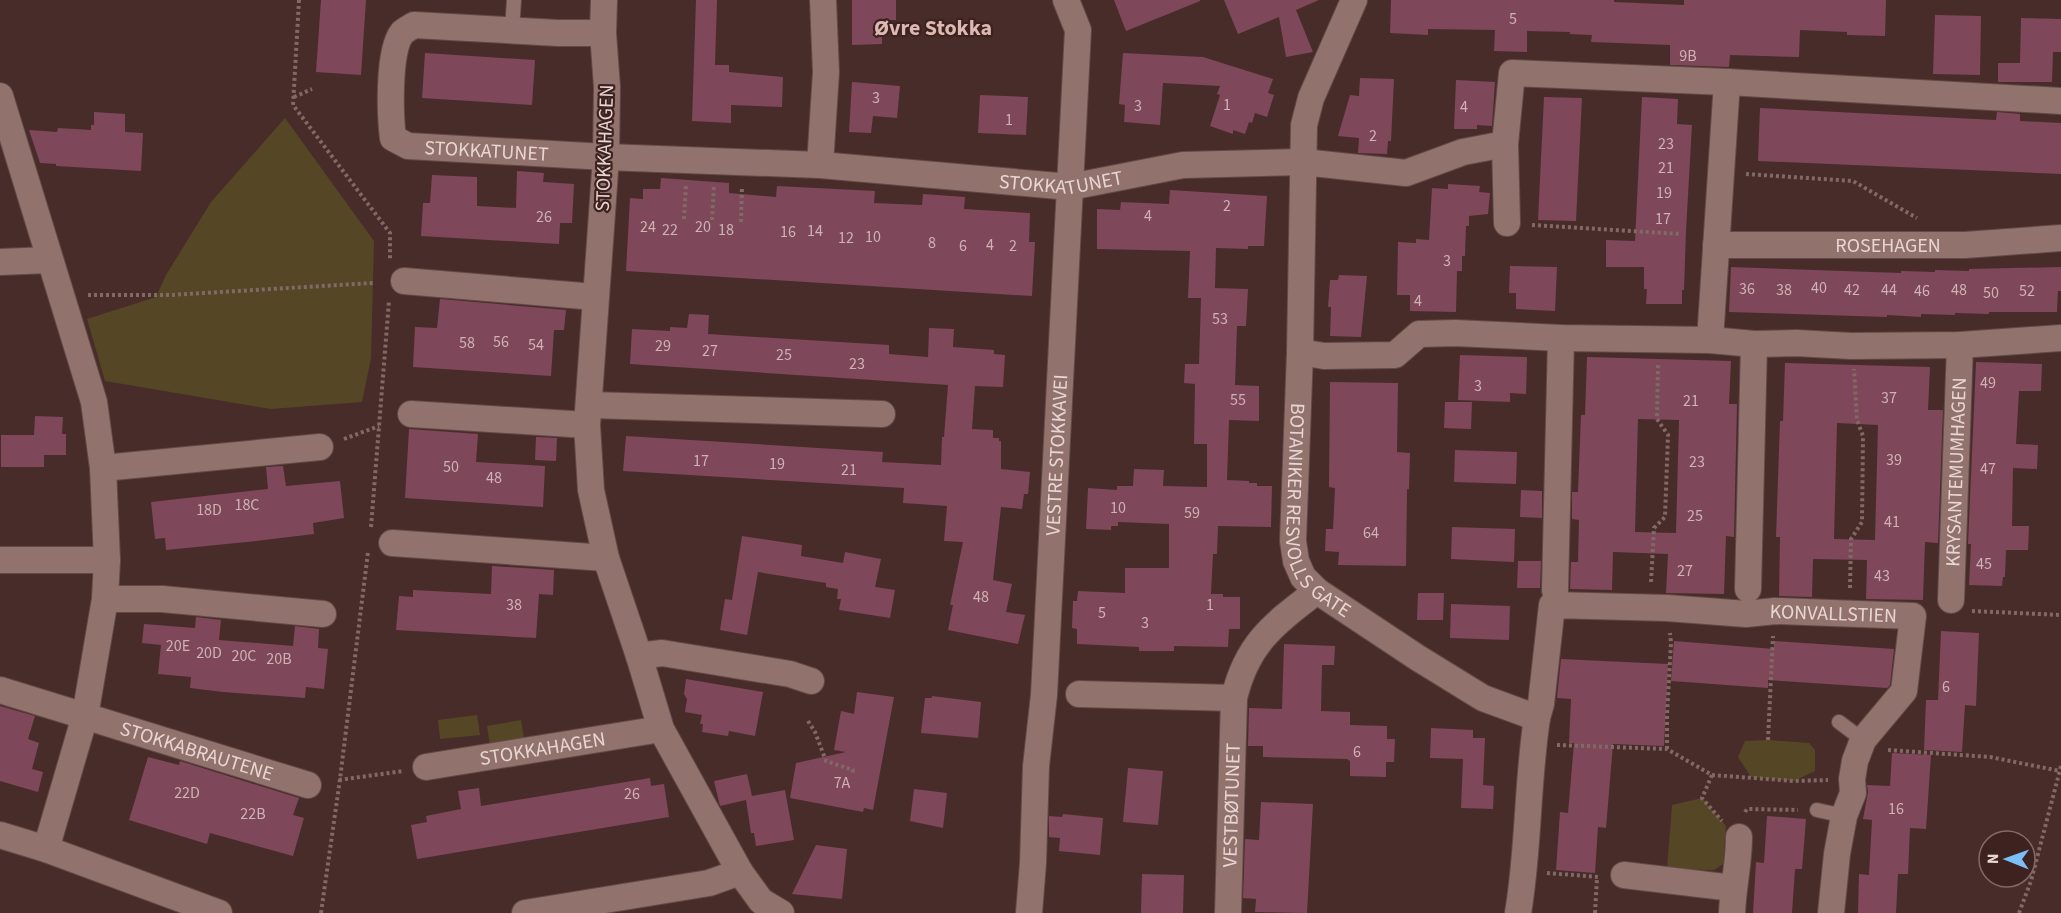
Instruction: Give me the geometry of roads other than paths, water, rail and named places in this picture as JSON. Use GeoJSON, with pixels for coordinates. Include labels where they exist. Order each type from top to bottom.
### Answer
{"type":"FeatureCollection","features":[{"type":"Feature","properties":{"kind":"street","name":"STOKKAHAGEN"},"geometry":{"type":"LineString","coordinates":[[604,0],[603,33],[607,87],[606,157],[595,297],[589,416],[591,490],[606,558],[661,729],[740,872],[762,901],[781,913]]}},
{"type":"Feature","properties":{"kind":"street"},"geometry":{"type":"LineString","coordinates":[[820,165],[825,72],[823,0]]}},
{"type":"Feature","properties":{"kind":"street","name":"VESTRE STOKKAVEI"},"geometry":{"type":"LineString","coordinates":[[1029,913],[1036,766],[1044,695],[1078,30],[1066,0]]}},
{"type":"Feature","properties":{"kind":"street","name":"BOTANIKER RESVOLLS GATE"},"geometry":{"type":"LineString","coordinates":[[1354,0],[1311,98],[1304,125],[1300,352],[1293,541],[1296,561],[1303,577],[1317,591],[1466,688],[1484,698],[1536,718]]}},
{"type":"Feature","properties":{"kind":"street","name":"STOKKATUNET"},"geometry":{"type":"LineString","coordinates":[[603,33],[414,25],[403,33],[396,48],[388,137],[408,146],[606,157],[820,165],[1070,187],[1183,165],[1303,162]]}},
{"type":"Feature","properties":{"kind":"street"},"geometry":{"type":"LineString","coordinates":[[1507,223],[1505,144],[1512,74],[1727,82],[2061,101]]}},
{"type":"Feature","properties":{"kind":"street"},"geometry":{"type":"LineString","coordinates":[[1710,340],[1727,82]]}},
{"type":"Feature","properties":{"kind":"street"},"geometry":{"type":"LineString","coordinates":[[0,96],[94,402],[103,468],[107,560],[105,599],[85,716],[46,849]]}},
{"type":"Feature","properties":{"kind":"street"},"geometry":{"type":"LineString","coordinates":[[1303,162],[1406,173],[1463,152],[1505,144]]}},
{"type":"Feature","properties":{"kind":"street","name":"ROSEHAGEN"},"geometry":{"type":"LineString","coordinates":[[1716,245],[1965,245],[2061,238]]}},
{"type":"Feature","properties":{"kind":"street"},"geometry":{"type":"LineString","coordinates":[[0,262],[49,261]]}},
{"type":"Feature","properties":{"kind":"street"},"geometry":{"type":"LineString","coordinates":[[394,280],[595,297]]}},
{"type":"Feature","properties":{"kind":"street"},"geometry":{"type":"LineString","coordinates":[[1300,352],[1324,356],[1395,355],[1419,334],[1455,333],[1851,346],[1960,345],[2061,338]]}},
{"type":"Feature","properties":{"kind":"street"},"geometry":{"type":"LineString","coordinates":[[1555,590],[1561,338]]}},
{"type":"Feature","properties":{"kind":"street"},"geometry":{"type":"LineString","coordinates":[[1748,589],[1754,344]]}},
{"type":"Feature","properties":{"kind":"street","name":"KRYSANTEMUMHAGEN"},"geometry":{"type":"LineString","coordinates":[[1960,345],[1960,606]]}},
{"type":"Feature","properties":{"kind":"street"},"geometry":{"type":"LineString","coordinates":[[411,414],[589,416],[882,414]]}},
{"type":"Feature","properties":{"kind":"street"},"geometry":{"type":"LineString","coordinates":[[103,468],[320,447]]}},
{"type":"Feature","properties":{"kind":"street"},"geometry":{"type":"LineString","coordinates":[[377,542],[606,558]]}},
{"type":"Feature","properties":{"kind":"street"},"geometry":{"type":"LineString","coordinates":[[0,560],[107,560]]}},
{"type":"Feature","properties":{"kind":"street","name":"VESTBØTUNET"},"geometry":{"type":"LineString","coordinates":[[1228,913],[1234,698],[1239,676],[1260,639],[1317,591]]}},
{"type":"Feature","properties":{"kind":"street"},"geometry":{"type":"LineString","coordinates":[[105,599],[162,599],[323,614]]}},
{"type":"Feature","properties":{"kind":"street","name":"KONVALLSTIEN"},"geometry":{"type":"LineString","coordinates":[[1536,718],[1542,704],[1552,605],[1667,608],[1746,614],[1775,611],[1913,616],[1904,691],[1863,740],[1855,761],[1852,779],[1853,793],[1844,816],[1837,854],[1831,913]]}},
{"type":"Feature","properties":{"kind":"street"},"geometry":{"type":"LineString","coordinates":[[639,656],[662,653],[790,674],[811,681]]}},
{"type":"Feature","properties":{"kind":"street","name":"STOKKABRAUTENE"},"geometry":{"type":"LineString","coordinates":[[0,690],[308,785]]}},
{"type":"Feature","properties":{"kind":"street"},"geometry":{"type":"LineString","coordinates":[[1079,694],[1234,698]]}},
{"type":"Feature","properties":{"kind":"street"},"geometry":{"type":"LineString","coordinates":[[1518,913],[1525,871],[1536,718]]}},
{"type":"Feature","properties":{"kind":"street","name":"STOKKAHAGEN"},"geometry":{"type":"LineString","coordinates":[[426,768],[661,729]]}},
{"type":"Feature","properties":{"kind":"street"},"geometry":{"type":"LineString","coordinates":[[0,836],[46,849],[219,913]]}},
{"type":"Feature","properties":{"kind":"street"},"geometry":{"type":"LineString","coordinates":[[1732,913],[1733,888],[1739,860],[1739,837]]}},
{"type":"Feature","properties":{"kind":"street"},"geometry":{"type":"LineString","coordinates":[[525,913],[709,883],[740,872]]}},
{"type":"Feature","properties":{"kind":"street"},"geometry":{"type":"LineString","coordinates":[[1624,875],[1733,888]]}},
{"type":"Feature","properties":{"kind":"lane"},"geometry":{"type":"LineString","coordinates":[[512,30],[514,0]]}},
{"type":"Feature","properties":{"kind":"lane"},"geometry":{"type":"LineString","coordinates":[[1839,722],[1863,740]]}},
{"type":"Feature","properties":{"kind":"lane"},"geometry":{"type":"LineString","coordinates":[[1817,810],[1844,816]]}},
{"type":"Feature","properties":{"kind":"district","name":"Øvre Stokka"},"geometry":{"type":"Point","coordinates":[933,27]}}]}
